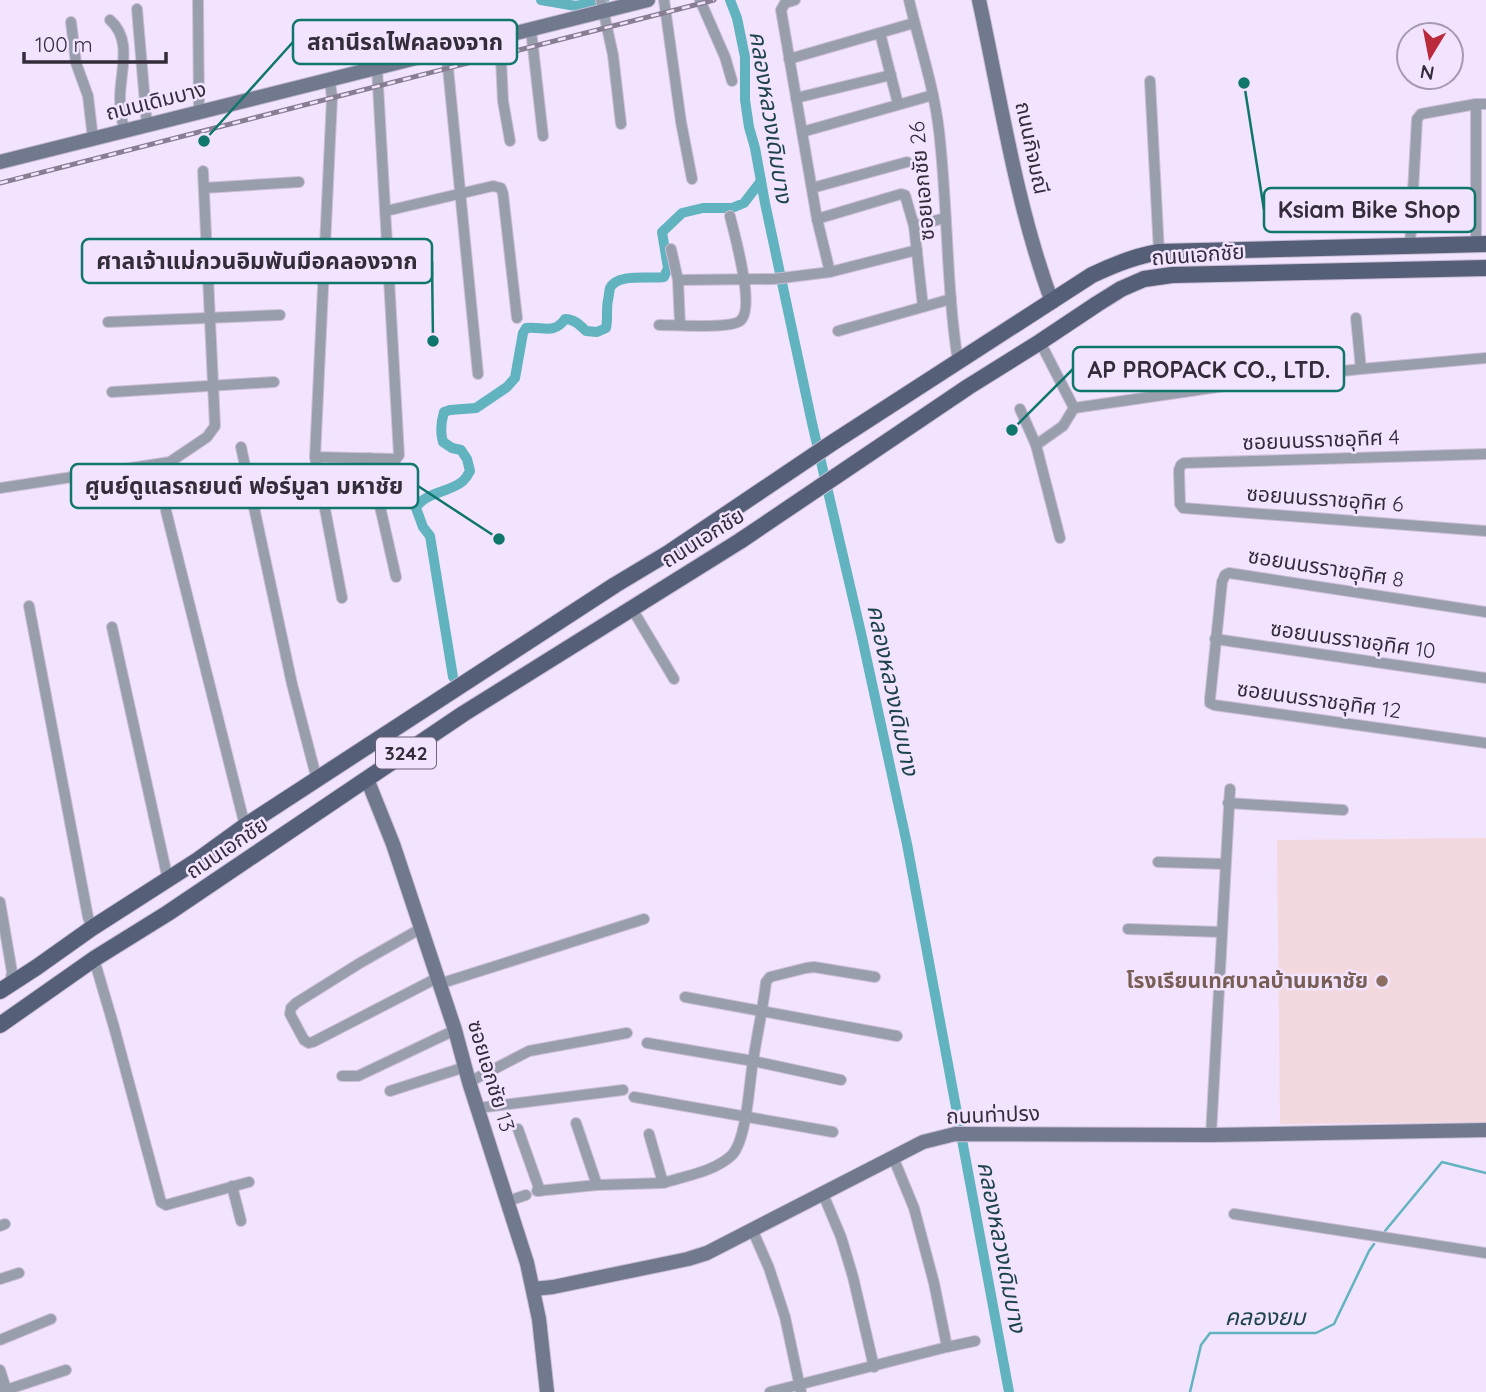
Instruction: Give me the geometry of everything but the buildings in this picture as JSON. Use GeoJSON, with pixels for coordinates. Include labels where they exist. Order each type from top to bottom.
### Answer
{"type":"FeatureCollection","features":[{"type":"Feature","properties":{"kind":"main road","name":"ถนนเอกชัย"},"geometry":{"type":"LineString","coordinates":[[5,988],[245,826],[1093,275],[1138,256],[1159,252],[1481,244]]}},
{"type":"Feature","properties":{"kind":"main road","name":"ถนนเอกชัย"},"geometry":{"type":"LineString","coordinates":[[0,1025],[94,959],[168,913],[463,714],[740,541],[968,387],[1121,289],[1144,279],[1172,275],[1486,268]]}},
{"type":"Feature","properties":{"kind":"main road"},"geometry":{"type":"LineString","coordinates":[[1052,302],[1060,328]]}},
{"type":"Feature","properties":{"kind":"street"},"geometry":{"type":"LineString","coordinates":[[198,0],[199,112]]}},
{"type":"Feature","properties":{"kind":"street","name":"ถนนเดิมบาง"},"geometry":{"type":"LineString","coordinates":[[0,162],[500,38],[604,7],[648,0]]}},
{"type":"Feature","properties":{"kind":"street"},"geometry":{"type":"LineString","coordinates":[[663,0],[692,179]]}},
{"type":"Feature","properties":{"kind":"street"},"geometry":{"type":"LineString","coordinates":[[700,0],[725,57],[732,81]]}},
{"type":"Feature","properties":{"kind":"street"},"geometry":{"type":"LineString","coordinates":[[795,0],[785,3],[781,10],[817,219],[830,272]]}},
{"type":"Feature","properties":{"kind":"street","name":"ซอยเอกชัย 26"},"geometry":{"type":"LineString","coordinates":[[909,0],[939,130],[958,362]]}},
{"type":"Feature","properties":{"kind":"street","name":"ถนนกิจมณี"},"geometry":{"type":"LineString","coordinates":[[979,0],[1010,156],[1040,271],[1052,302]]}},
{"type":"Feature","properties":{"kind":"street"},"geometry":{"type":"LineString","coordinates":[[604,7],[621,124]]}},
{"type":"Feature","properties":{"kind":"street"},"geometry":{"type":"LineString","coordinates":[[136,9],[147,126]]}},
{"type":"Feature","properties":{"kind":"street"},"geometry":{"type":"LineString","coordinates":[[110,20],[118,26],[123,41],[120,97],[124,131]]}},
{"type":"Feature","properties":{"kind":"street"},"geometry":{"type":"LineString","coordinates":[[71,22],[76,63],[88,96],[93,139]]}},
{"type":"Feature","properties":{"kind":"street"},"geometry":{"type":"LineString","coordinates":[[789,59],[914,23]]}},
{"type":"Feature","properties":{"kind":"street"},"geometry":{"type":"LineString","coordinates":[[531,30],[543,136]]}},
{"type":"Feature","properties":{"kind":"street"},"geometry":{"type":"LineString","coordinates":[[880,33],[898,104]]}},
{"type":"Feature","properties":{"kind":"street"},"geometry":{"type":"LineString","coordinates":[[500,38],[503,101],[510,141]]}},
{"type":"Feature","properties":{"kind":"street"},"geometry":{"type":"LineString","coordinates":[[444,52],[448,68],[478,374]]}},
{"type":"Feature","properties":{"kind":"street"},"geometry":{"type":"LineString","coordinates":[[315,457],[396,459],[399,455],[377,68]]}},
{"type":"Feature","properties":{"kind":"street"},"geometry":{"type":"LineString","coordinates":[[796,98],[891,75]]}},
{"type":"Feature","properties":{"kind":"street"},"geometry":{"type":"LineString","coordinates":[[330,80],[332,98],[315,457],[342,598]]}},
{"type":"Feature","properties":{"kind":"street"},"geometry":{"type":"LineString","coordinates":[[1150,81],[1159,252]]}},
{"type":"Feature","properties":{"kind":"street"},"geometry":{"type":"LineString","coordinates":[[802,132],[933,95]]}},
{"type":"Feature","properties":{"kind":"street"},"geometry":{"type":"LineString","coordinates":[[1410,246],[1417,119],[1421,114],[1481,104],[1481,244]]}},
{"type":"Feature","properties":{"kind":"street"},"geometry":{"type":"LineString","coordinates":[[812,188],[907,162]]}},
{"type":"Feature","properties":{"kind":"street"},"geometry":{"type":"LineString","coordinates":[[0,488],[170,462],[207,437],[215,426],[203,172]]}},
{"type":"Feature","properties":{"kind":"street"},"geometry":{"type":"LineString","coordinates":[[204,188],[299,182]]}},
{"type":"Feature","properties":{"kind":"street"},"geometry":{"type":"LineString","coordinates":[[386,211],[493,186],[502,190],[517,318]]}},
{"type":"Feature","properties":{"kind":"street"},"geometry":{"type":"LineString","coordinates":[[817,219],[905,195],[914,226],[923,307]]}},
{"type":"Feature","properties":{"kind":"street"},"geometry":{"type":"LineString","coordinates":[[659,325],[703,326],[739,321],[744,315],[744,278],[730,216]]}},
{"type":"Feature","properties":{"kind":"street"},"geometry":{"type":"LineString","coordinates":[[914,226],[945,218]]}},
{"type":"Feature","properties":{"kind":"street"},"geometry":{"type":"LineString","coordinates":[[207,251],[292,246]]}},
{"type":"Feature","properties":{"kind":"street"},"geometry":{"type":"LineString","coordinates":[[671,249],[678,279],[680,325]]}},
{"type":"Feature","properties":{"kind":"street"},"geometry":{"type":"LineString","coordinates":[[678,279],[789,278],[830,272],[917,250]]}},
{"type":"Feature","properties":{"kind":"street"},"geometry":{"type":"LineString","coordinates":[[838,331],[951,299]]}},
{"type":"Feature","properties":{"kind":"street"},"geometry":{"type":"LineString","coordinates":[[108,322],[280,315]]}},
{"type":"Feature","properties":{"kind":"street"},"geometry":{"type":"LineString","coordinates":[[1356,318],[1361,369]]}},
{"type":"Feature","properties":{"kind":"street"},"geometry":{"type":"LineString","coordinates":[[1040,342],[1074,408]]}},
{"type":"Feature","properties":{"kind":"street"},"geometry":{"type":"LineString","coordinates":[[1074,408],[1294,376],[1486,358]]}},
{"type":"Feature","properties":{"kind":"street"},"geometry":{"type":"LineString","coordinates":[[112,392],[274,382]]}},
{"type":"Feature","properties":{"kind":"street"},"geometry":{"type":"LineString","coordinates":[[1036,445],[1063,426],[1074,408]]}},
{"type":"Feature","properties":{"kind":"street"},"geometry":{"type":"LineString","coordinates":[[1020,409],[1036,445],[1060,538]]}},
{"type":"Feature","properties":{"kind":"street"},"geometry":{"type":"LineString","coordinates":[[241,447],[292,684],[317,780]]}},
{"type":"Feature","properties":{"kind":"street","name":"ซอยนนรราชอุทิศ 4"},"geometry":{"type":"LineString","coordinates":[[1180,487],[1179,470],[1184,463],[1486,454]]}},
{"type":"Feature","properties":{"kind":"street"},"geometry":{"type":"LineString","coordinates":[[369,458],[396,577]]}},
{"type":"Feature","properties":{"kind":"street","name":"ซอยนนรราชอุทิศ 6"},"geometry":{"type":"LineString","coordinates":[[1180,487],[1180,504],[1183,508],[1486,531]]}},
{"type":"Feature","properties":{"kind":"street"},"geometry":{"type":"LineString","coordinates":[[166,511],[245,826]]}},
{"type":"Feature","properties":{"kind":"street","name":"ซอยนนรราชอุทิศ 8"},"geometry":{"type":"LineString","coordinates":[[1215,639],[1222,582],[1229,573],[1486,612]]}},
{"type":"Feature","properties":{"kind":"street"},"geometry":{"type":"LineString","coordinates":[[29,606],[92,928]]}},
{"type":"Feature","properties":{"kind":"street"},"geometry":{"type":"LineString","coordinates":[[631,607],[674,679]]}},
{"type":"Feature","properties":{"kind":"street"},"geometry":{"type":"LineString","coordinates":[[112,627],[168,880]]}},
{"type":"Feature","properties":{"kind":"street","name":"ซอยนนรราชอุทิศ 10"},"geometry":{"type":"LineString","coordinates":[[1215,639],[1486,678]]}},
{"type":"Feature","properties":{"kind":"street","name":"ซอยนนรราชอุทิศ 12"},"geometry":{"type":"LineString","coordinates":[[1215,639],[1210,699],[1212,705],[1486,743]]}},
{"type":"Feature","properties":{"kind":"street","name":"ซอยเอกชัย 13"},"geometry":{"type":"LineString","coordinates":[[367,779],[393,844],[455,1030],[527,1263],[539,1319],[547,1392]]}},
{"type":"Feature","properties":{"kind":"street"},"geometry":{"type":"LineString","coordinates":[[1211,1135],[1230,789]]}},
{"type":"Feature","properties":{"kind":"street"},"geometry":{"type":"LineString","coordinates":[[1228,803],[1343,810]]}},
{"type":"Feature","properties":{"kind":"street"},"geometry":{"type":"LineString","coordinates":[[1158,862],[1225,864]]}},
{"type":"Feature","properties":{"kind":"street"},"geometry":{"type":"LineString","coordinates":[[0,902],[12,972],[5,988]]}},
{"type":"Feature","properties":{"kind":"street"},"geometry":{"type":"LineString","coordinates":[[420,929],[296,1003],[290,1014],[304,1040],[313,1042],[438,981],[644,919]]}},
{"type":"Feature","properties":{"kind":"street"},"geometry":{"type":"LineString","coordinates":[[1128,929],[1222,932]]}},
{"type":"Feature","properties":{"kind":"street"},"geometry":{"type":"LineString","coordinates":[[94,959],[161,1202],[166,1205],[248,1182]]}},
{"type":"Feature","properties":{"kind":"street"},"geometry":{"type":"LineString","coordinates":[[508,1201],[534,1192],[597,1185],[663,1183],[718,1164],[731,1155],[739,1142],[766,982],[773,976],[814,967],[874,977]]}},
{"type":"Feature","properties":{"kind":"street"},"geometry":{"type":"LineString","coordinates":[[685,997],[897,1036]]}},
{"type":"Feature","properties":{"kind":"street"},"geometry":{"type":"LineString","coordinates":[[342,1076],[358,1076],[455,1030]]}},
{"type":"Feature","properties":{"kind":"street"},"geometry":{"type":"LineString","coordinates":[[390,1091],[467,1074],[530,1051],[627,1033]]}},
{"type":"Feature","properties":{"kind":"street"},"geometry":{"type":"LineString","coordinates":[[647,1043],[753,1061],[841,1080]]}},
{"type":"Feature","properties":{"kind":"street"},"geometry":{"type":"LineString","coordinates":[[478,1108],[623,1090]]}},
{"type":"Feature","properties":{"kind":"street"},"geometry":{"type":"LineString","coordinates":[[634,1097],[833,1132]]}},
{"type":"Feature","properties":{"kind":"street"},"geometry":{"type":"LineString","coordinates":[[576,1123],[597,1185]]}},
{"type":"Feature","properties":{"kind":"street"},"geometry":{"type":"LineString","coordinates":[[518,1129],[534,1192]]}},
{"type":"Feature","properties":{"kind":"street","name":"ถนนท่าปรง"},"geometry":{"type":"LineString","coordinates":[[533,1289],[707,1253],[923,1142],[955,1134],[1211,1135],[1486,1130]]}},
{"type":"Feature","properties":{"kind":"street"},"geometry":{"type":"LineString","coordinates":[[649,1134],[663,1183]]}},
{"type":"Feature","properties":{"kind":"street"},"geometry":{"type":"LineString","coordinates":[[893,1157],[914,1208],[934,1283],[947,1347]]}},
{"type":"Feature","properties":{"kind":"street"},"geometry":{"type":"LineString","coordinates":[[232,1186],[241,1221]]}},
{"type":"Feature","properties":{"kind":"street"},"geometry":{"type":"LineString","coordinates":[[823,1194],[841,1237],[853,1277],[874,1367]]}},
{"type":"Feature","properties":{"kind":"street"},"geometry":{"type":"LineString","coordinates":[[1234,1214],[1486,1253]]}},
{"type":"Feature","properties":{"kind":"street"},"geometry":{"type":"LineString","coordinates":[[752,1229],[769,1268],[785,1317],[801,1388]]}},
{"type":"Feature","properties":{"kind":"street"},"geometry":{"type":"LineString","coordinates":[[0,1279],[19,1273]]}},
{"type":"Feature","properties":{"kind":"street"},"geometry":{"type":"LineString","coordinates":[[0,1340],[51,1319]]}},
{"type":"Feature","properties":{"kind":"street"},"geometry":{"type":"LineString","coordinates":[[770,1392],[801,1388],[975,1341]]}},
{"type":"Feature","properties":{"kind":"street"},"geometry":{"type":"LineString","coordinates":[[0,1370],[4,1391],[66,1370]]}},
{"type":"Feature","properties":{"kind":"shaded area","name":"โรงเรียนเทศบาลบ้านมหาชัย"},"geometry":{"type":"Polygon","coordinates":[[[1486,838],[1486,1122],[1280,1124],[1277,840],[1486,838]]]}},
{"type":"Feature","properties":{"kind":"waterway"},"geometry":{"type":"LineString","coordinates":[[541,0],[576,6],[604,0]]}},
{"type":"Feature","properties":{"kind":"waterway","name":"คลองหลวงเดิมบาง"},"geometry":{"type":"LineString","coordinates":[[730,0],[737,18],[745,57],[745,100],[749,127],[812,423],[907,844],[1009,1392]]}},
{"type":"Feature","properties":{"kind":"waterway"},"geometry":{"type":"LineString","coordinates":[[453,677],[430,536],[423,527],[416,508],[425,499],[463,481],[470,471],[461,450],[443,442],[441,427],[444,412],[476,408],[507,387],[515,378],[526,328],[557,327],[565,319],[574,321],[586,331],[597,332],[606,328],[609,291],[614,283],[626,278],[664,277],[668,268],[662,232],[682,213],[703,208],[732,208],[744,203],[761,181]]}},
{"type":"Feature","properties":{"kind":"waterway","name":"คลองยม"},"geometry":{"type":"LineString","coordinates":[[1385,1231],[1442,1162],[1486,1173]]}},
{"type":"Feature","properties":{"kind":"waterway","name":"คลองยม"},"geometry":{"type":"LineString","coordinates":[[1190,1392],[1201,1345],[1210,1333],[1316,1333],[1334,1324],[1374,1244]]}},
{"type":"Feature","properties":{"kind":"railway"},"geometry":{"type":"LineString","coordinates":[[0,183],[714,0]]}},
{"type":"Feature","properties":{"kind":"place","name":"Ksiam Bike Shop"},"geometry":{"type":"Point","coordinates":[1244,83]}},
{"type":"Feature","properties":{"kind":"place","name":"สถานีรถไฟคลองจาก"},"geometry":{"type":"Point","coordinates":[204,141]}},
{"type":"Feature","properties":{"kind":"place","name":"ศาลเจ้าแม่กวนอิมพันมือคลองจาก"},"geometry":{"type":"Point","coordinates":[433,341]}},
{"type":"Feature","properties":{"kind":"place","name":"AP PROPACK CO., LTD."},"geometry":{"type":"Point","coordinates":[1012,430]}},
{"type":"Feature","properties":{"kind":"place","name":"ศูนย์ดูแลรถยนต์ ฟอร์มูลา มหาชัย"},"geometry":{"type":"Point","coordinates":[499,539]}},
{"type":"Feature","properties":{"kind":"place","name":"โรงเรียนเทศบาลบ้านมหาชัย"},"geometry":{"type":"Point","coordinates":[1382,981]}}]}
